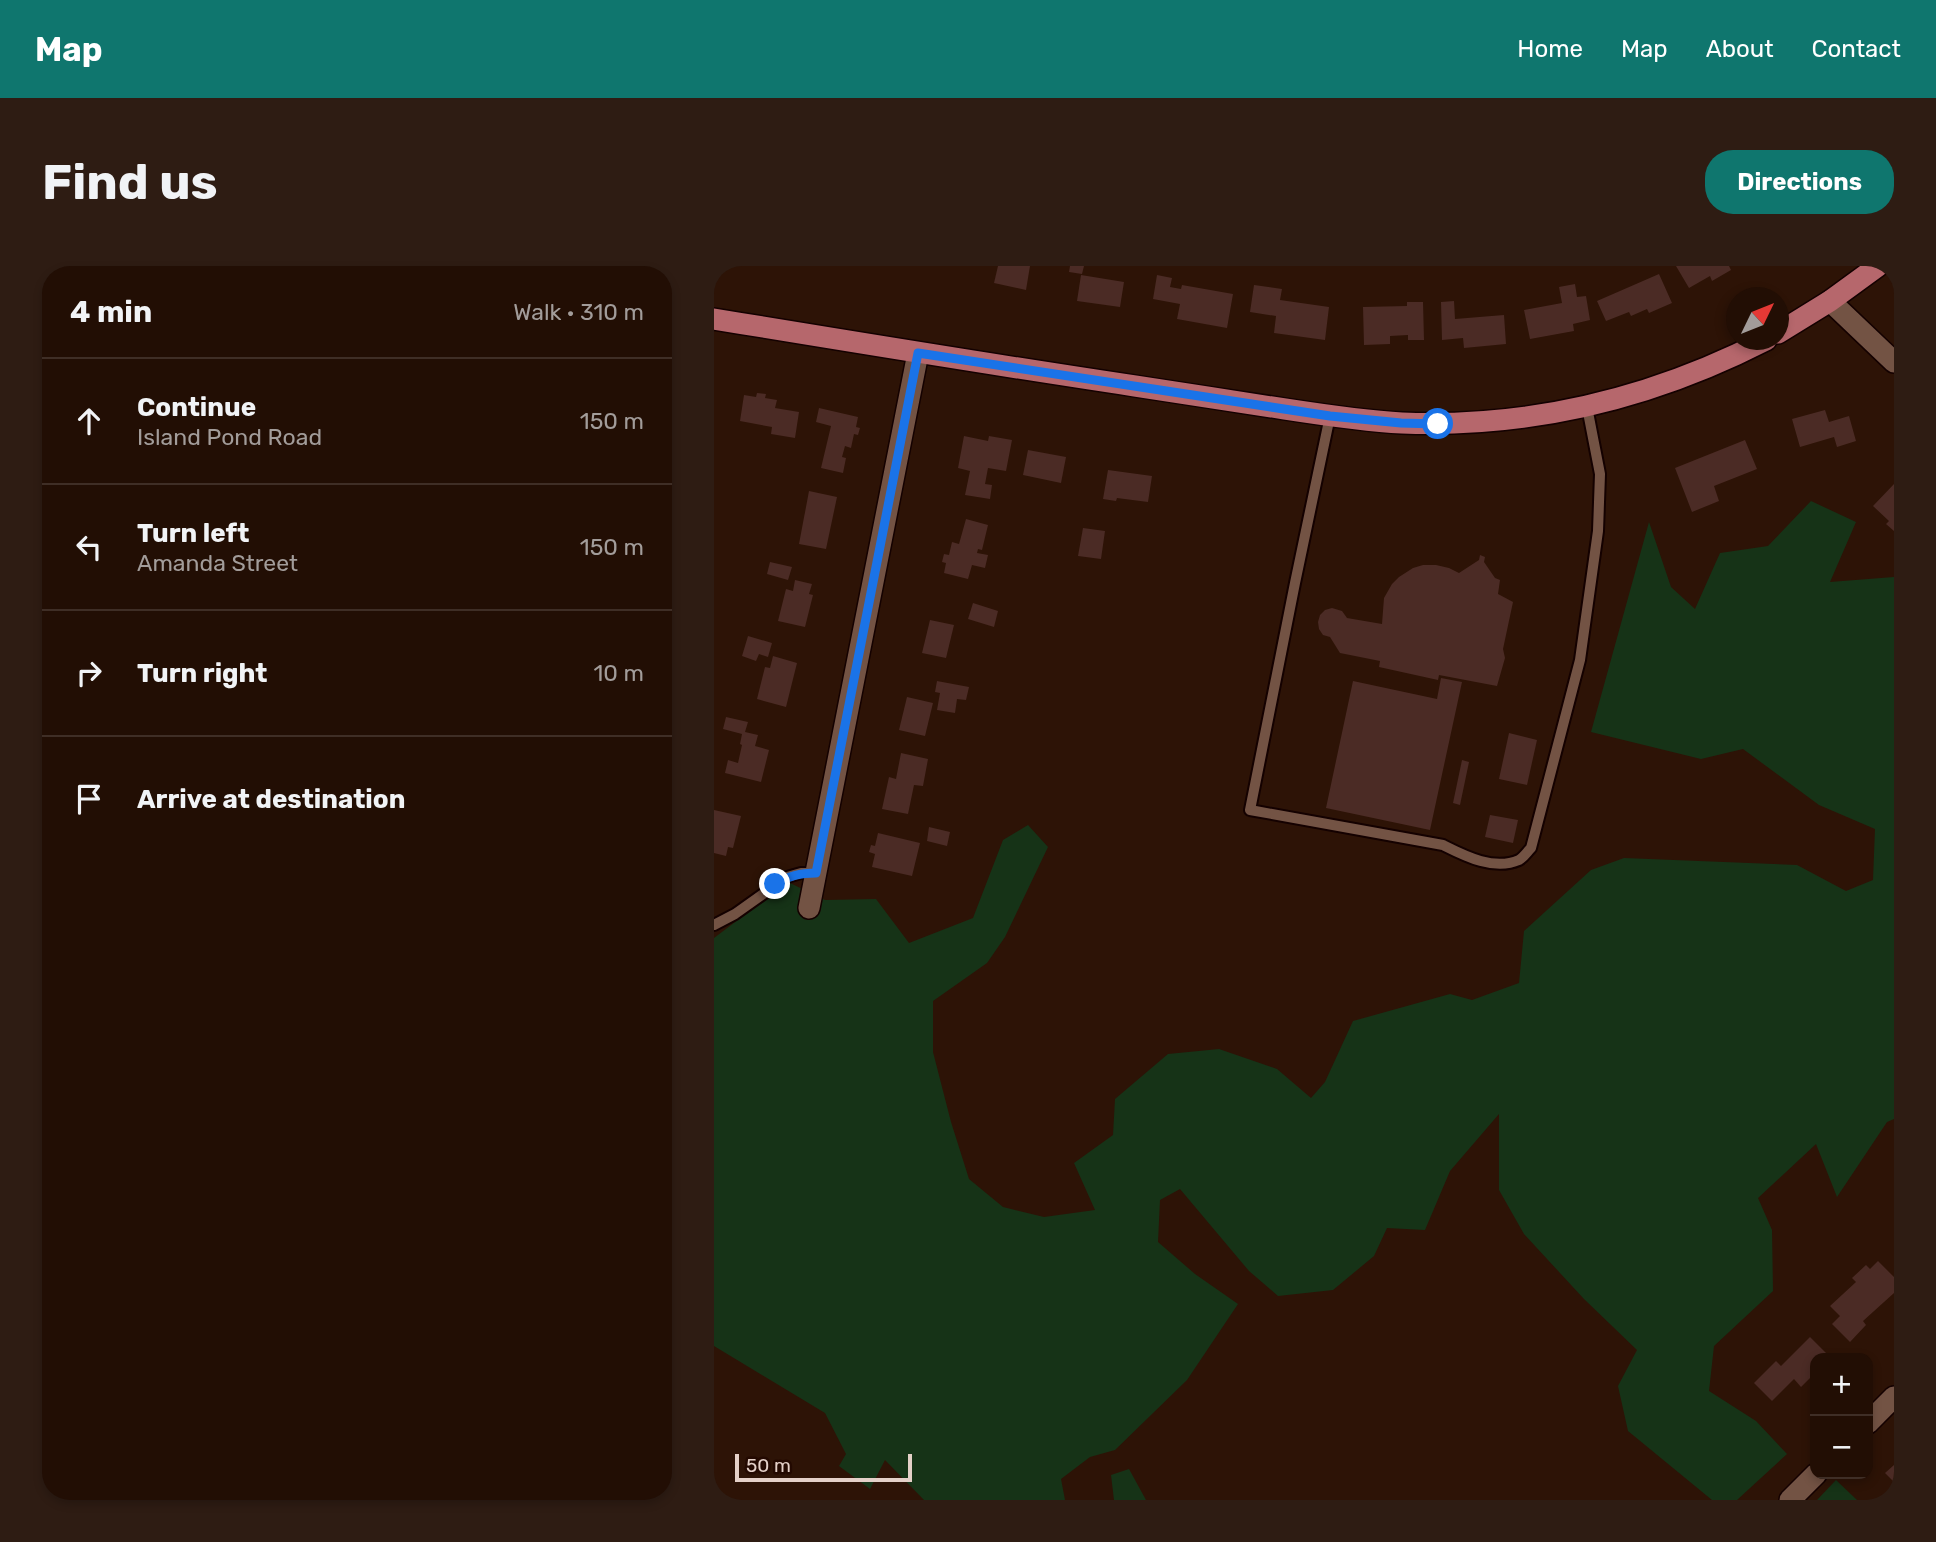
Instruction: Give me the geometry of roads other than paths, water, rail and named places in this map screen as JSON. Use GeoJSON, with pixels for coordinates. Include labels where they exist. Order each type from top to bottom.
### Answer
{"type":"FeatureCollection","features":[{"type":"Feature","properties":{"kind":"main road"},"geometry":{"type":"LineString","coordinates":[[1789,327],[1830,302],[1878,266]]}},
{"type":"Feature","properties":{"kind":"main road"},"geometry":{"type":"LineString","coordinates":[[714,318],[918,353],[1330,416],[1401,423],[1476,423],[1587,407],[1687,376],[1744,350]]}},
{"type":"Feature","properties":{"kind":"street"},"geometry":{"type":"LineString","coordinates":[[1830,302],[1894,362]]}},
{"type":"Feature","properties":{"kind":"street"},"geometry":{"type":"LineString","coordinates":[[809,908],[918,353]]}},
{"type":"Feature","properties":{"kind":"street"},"geometry":{"type":"LineString","coordinates":[[1873,1418],[1894,1397]]}},
{"type":"Feature","properties":{"kind":"street"},"geometry":{"type":"LineString","coordinates":[[1790,1500],[1811,1479]]}},
{"type":"Feature","properties":{"kind":"lane"},"geometry":{"type":"LineString","coordinates":[[1330,416],[1250,810],[1443,845],[1471,859],[1505,864],[1521,859],[1531,848],[1580,660],[1598,531],[1600,474],[1587,407]]}},
{"type":"Feature","properties":{"kind":"lane"},"geometry":{"type":"LineString","coordinates":[[714,925],[735,914],[787,877],[816,873]]}}]}
